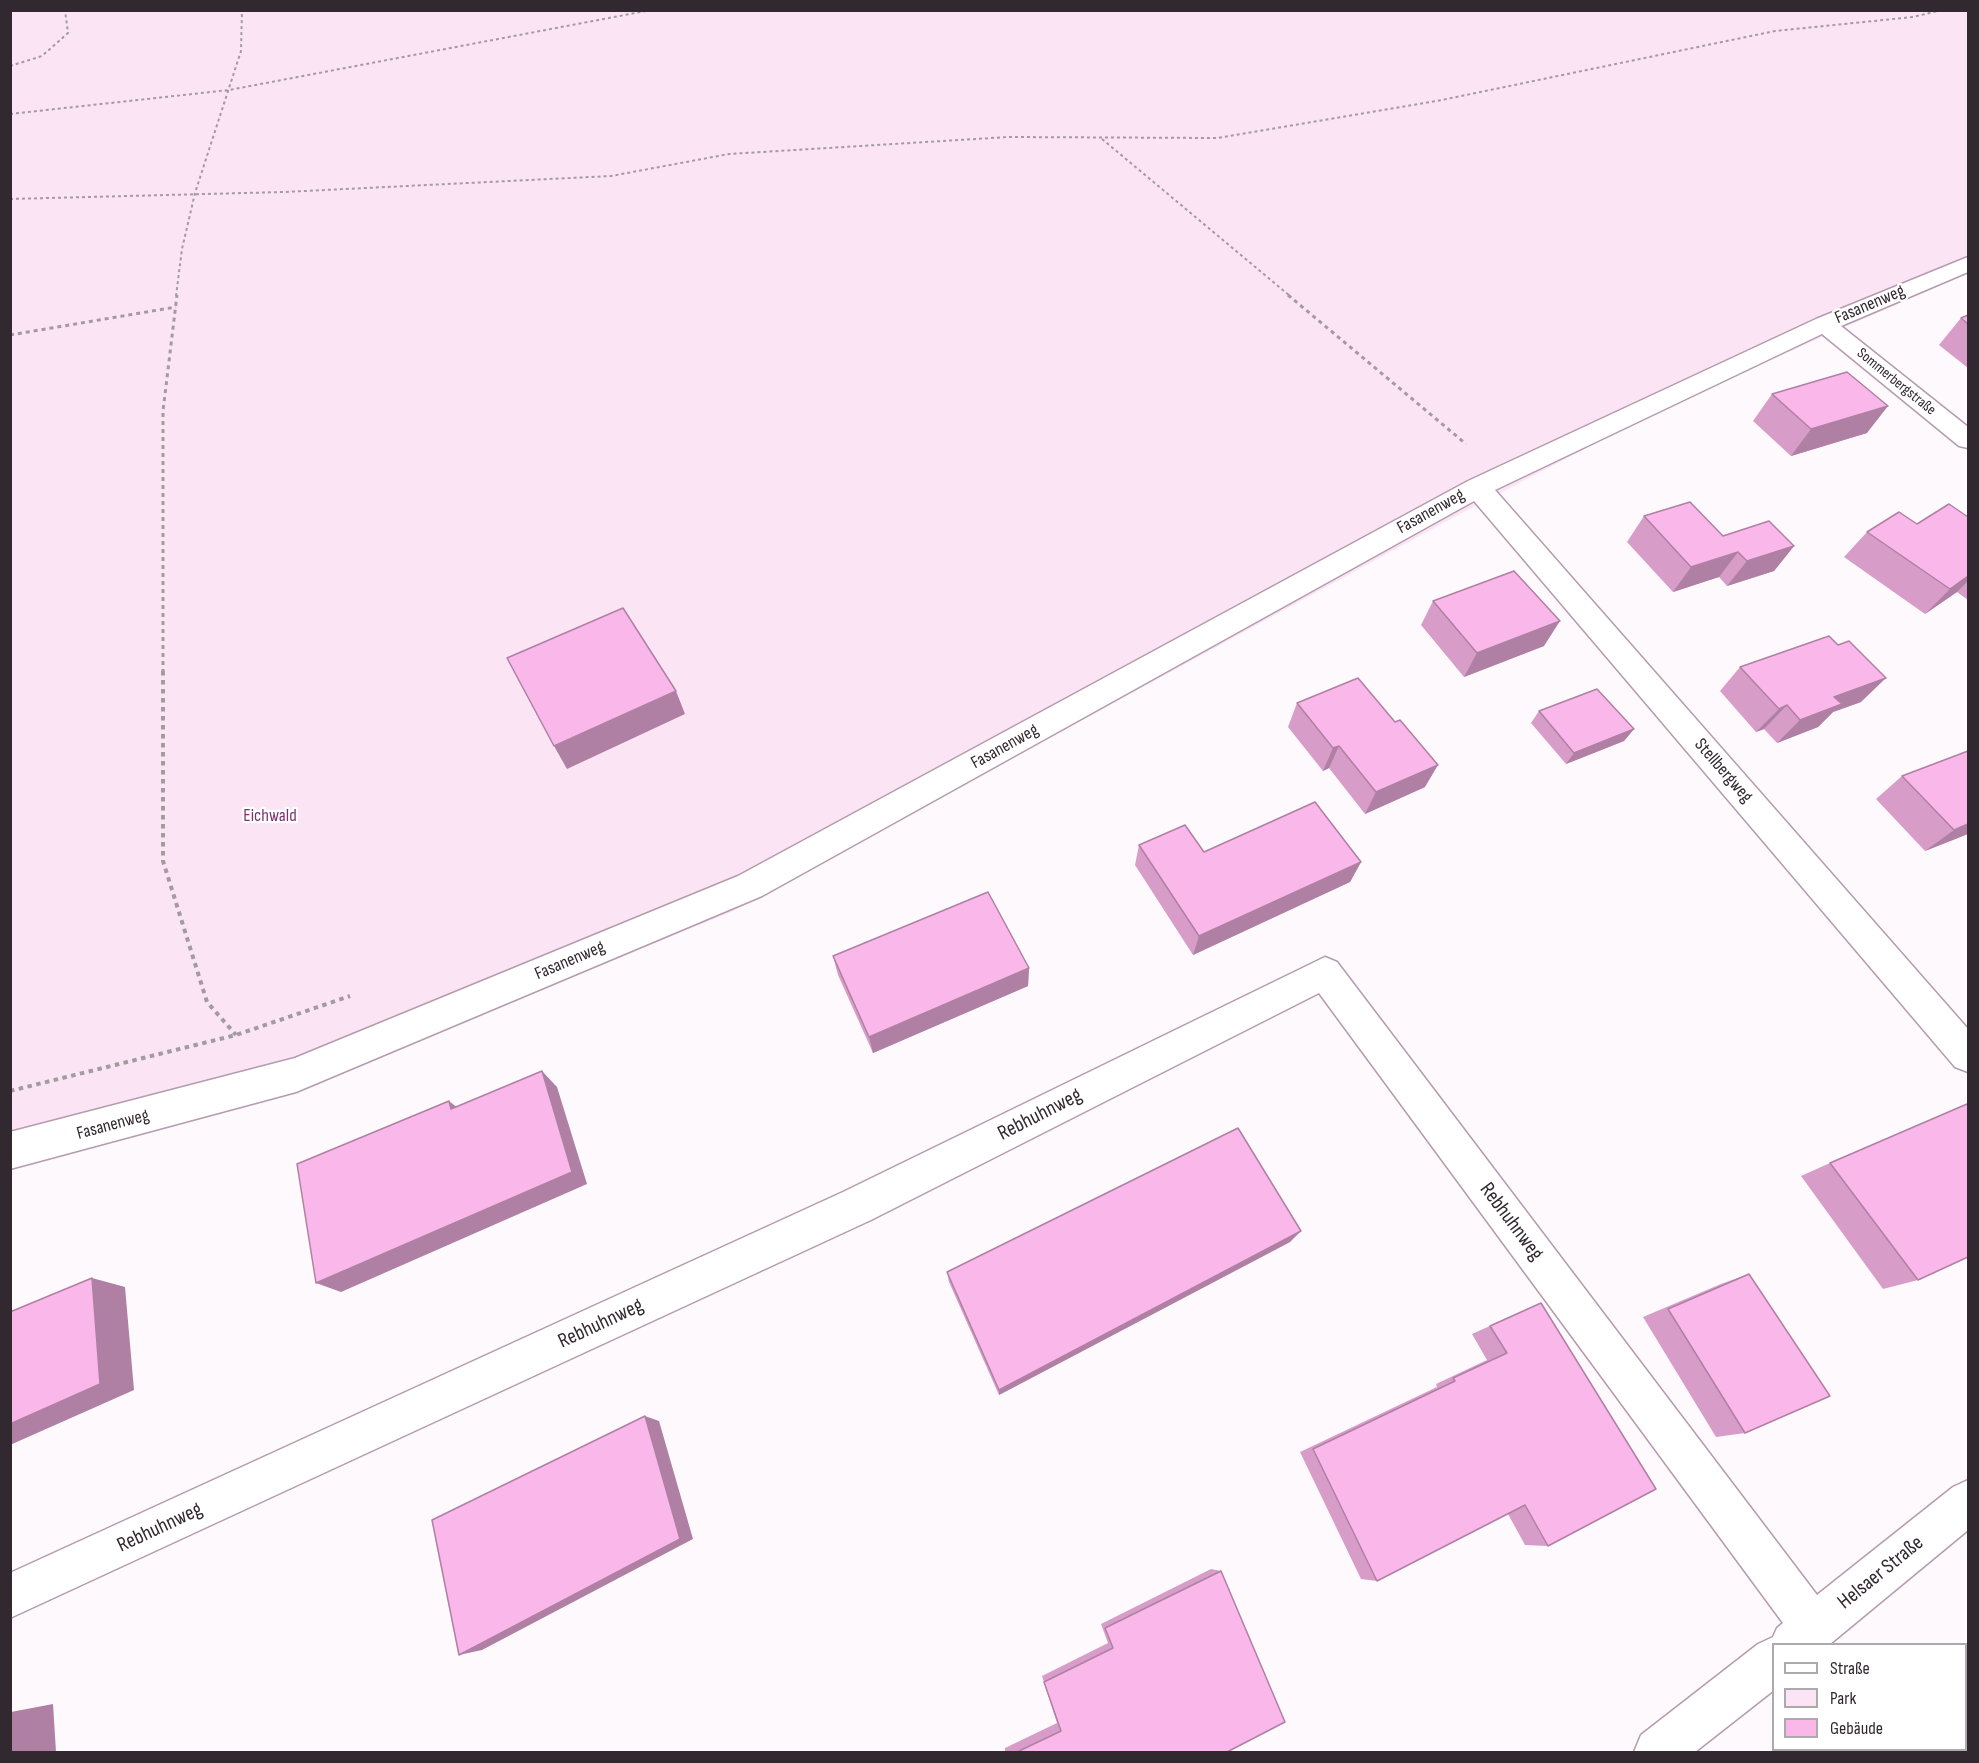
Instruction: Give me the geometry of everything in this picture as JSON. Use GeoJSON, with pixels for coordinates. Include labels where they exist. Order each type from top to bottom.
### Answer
{"type":"FeatureCollection","features":[{"type":"Feature","properties":{"kind":"street","name":"Fasanenweg"},"geometry":{"type":"LineString","coordinates":[[10,1151],[296,1075],[750,886],[1489,481],[1824,324],[1968,264]]}},
{"type":"Feature","properties":{"kind":"street","name":"Sommerbergstraße"},"geometry":{"type":"LineString","coordinates":[[1824,324],[1968,440]]}},
{"type":"Feature","properties":{"kind":"street","name":"Stellbergweg"},"geometry":{"type":"LineString","coordinates":[[1489,481],[1968,1055]]}},
{"type":"Feature","properties":{"kind":"street","name":"Rebhuhnweg"},"geometry":{"type":"LineString","coordinates":[[10,1596],[857,1206],[1325,973],[1803,1636]]}},
{"type":"Feature","properties":{"kind":"street","name":"Helsaer Straße"},"geometry":{"type":"LineString","coordinates":[[1803,1636],[1968,1502]]}},
{"type":"Feature","properties":{"kind":"street"},"geometry":{"type":"LineString","coordinates":[[1658,1752],[1772,1661]]}},
{"type":"Feature","properties":{"kind":"path"},"geometry":{"type":"LineString","coordinates":[[10,66],[42,56],[68,33],[64,10]]}},
{"type":"Feature","properties":{"kind":"path"},"geometry":{"type":"LineString","coordinates":[[242,10],[241,51],[195,193],[182,249],[163,411],[163,861],[207,1002],[236,1035],[296,1075]]}},
{"type":"Feature","properties":{"kind":"path"},"geometry":{"type":"LineString","coordinates":[[10,114],[229,90],[651,10]]}},
{"type":"Feature","properties":{"kind":"path"},"geometry":{"type":"LineString","coordinates":[[10,199],[443,186],[611,176],[729,154],[1008,137],[1218,138],[1437,101],[1775,31],[1913,17],[1942,10]]}},
{"type":"Feature","properties":{"kind":"path"},"geometry":{"type":"LineString","coordinates":[[1101,138],[1489,481]]}},
{"type":"Feature","properties":{"kind":"path"},"geometry":{"type":"LineString","coordinates":[[10,335],[176,307]]}},
{"type":"Feature","properties":{"kind":"path"},"geometry":{"type":"LineString","coordinates":[[10,1091],[236,1035]]}},
{"type":"Feature","properties":{"kind":"green space","name":"Eichwald"},"geometry":{"type":"Polygon","coordinates":[[[11,11],[1968,11],[1968,273],[1679,400],[1458,515],[731,912],[297,1089],[11,1164],[11,11]]]}},
{"type":"Feature","properties":{"kind":"building"},"geometry":{"type":"Polygon","coordinates":[[[1968,315],[1968,324],[1961,318],[1968,315]]]}},
{"type":"Feature","properties":{"kind":"building"},"geometry":{"type":"Polygon","coordinates":[[[1847,372],[1888,406],[1811,429],[1772,394],[1847,372]]]}},
{"type":"Feature","properties":{"kind":"building"},"geometry":{"type":"Polygon","coordinates":[[[1690,502],[1723,536],[1769,521],[1794,546],[1747,561],[1738,552],[1691,567],[1644,516],[1690,502]]]}},
{"type":"Feature","properties":{"kind":"building"},"geometry":{"type":"Polygon","coordinates":[[[1949,504],[1968,517],[1968,576],[1950,589],[1867,532],[1899,512],[1917,524],[1949,504]]]}},
{"type":"Feature","properties":{"kind":"building"},"geometry":{"type":"Polygon","coordinates":[[[1514,571],[1560,621],[1477,653],[1433,601],[1514,571]]]}},
{"type":"Feature","properties":{"kind":"building"},"geometry":{"type":"Polygon","coordinates":[[[623,608],[676,691],[554,746],[507,658],[623,608]]]}},
{"type":"Feature","properties":{"kind":"building"},"geometry":{"type":"Polygon","coordinates":[[[1829,636],[1838,645],[1849,641],[1886,678],[1834,697],[1842,704],[1800,720],[1787,705],[1779,709],[1740,667],[1829,636]]]}},
{"type":"Feature","properties":{"kind":"building"},"geometry":{"type":"Polygon","coordinates":[[[1358,678],[1395,722],[1400,720],[1438,765],[1376,792],[1339,746],[1333,748],[1297,703],[1358,678]]]}},
{"type":"Feature","properties":{"kind":"building"},"geometry":{"type":"Polygon","coordinates":[[[1597,689],[1634,729],[1574,753],[1539,711],[1597,689]]]}},
{"type":"Feature","properties":{"kind":"building"},"geometry":{"type":"Polygon","coordinates":[[[1968,751],[1968,824],[1954,830],[1902,776],[1968,751]]]}},
{"type":"Feature","properties":{"kind":"building"},"geometry":{"type":"Polygon","coordinates":[[[1315,802],[1361,862],[1199,936],[1139,845],[1185,825],[1204,852],[1315,802]]]}},
{"type":"Feature","properties":{"kind":"building"},"geometry":{"type":"Polygon","coordinates":[[[988,892],[1029,968],[869,1037],[833,956],[988,892]]]}},
{"type":"Feature","properties":{"kind":"building"},"geometry":{"type":"Polygon","coordinates":[[[542,1071],[572,1172],[316,1283],[297,1164],[449,1101],[451,1109],[542,1071]]]}},
{"type":"Feature","properties":{"kind":"building"},"geometry":{"type":"Polygon","coordinates":[[[1967,1104],[1968,1257],[1918,1280],[1830,1163],[1967,1104]]]}},
{"type":"Feature","properties":{"kind":"building"},"geometry":{"type":"Polygon","coordinates":[[[1238,1128],[1301,1231],[999,1390],[947,1272],[1238,1128]]]}},
{"type":"Feature","properties":{"kind":"building"},"geometry":{"type":"Polygon","coordinates":[[[1749,1274],[1830,1396],[1745,1433],[1668,1309],[1749,1274]]]}},
{"type":"Feature","properties":{"kind":"building"},"geometry":{"type":"Polygon","coordinates":[[[92,1278],[100,1384],[10,1424],[10,1312],[92,1278]]]}},
{"type":"Feature","properties":{"kind":"building"},"geometry":{"type":"Polygon","coordinates":[[[1541,1303],[1656,1489],[1548,1546],[1525,1505],[1377,1581],[1313,1449],[1455,1381],[1453,1378],[1507,1353],[1490,1326],[1541,1303]]]}},
{"type":"Feature","properties":{"kind":"building"},"geometry":{"type":"Polygon","coordinates":[[[645,1416],[680,1539],[459,1655],[432,1520],[645,1416]]]}},
{"type":"Feature","properties":{"kind":"building"},"geometry":{"type":"Polygon","coordinates":[[[1221,1571],[1285,1722],[1227,1752],[1017,1752],[1061,1731],[1044,1682],[1113,1648],[1105,1628],[1221,1571]]]}},
{"type":"Feature","properties":{"kind":"building"},"geometry":{"type":"Polygon","coordinates":[[[1967,1704],[1968,1752],[1908,1752],[1967,1751],[1967,1704]]]}},
{"type":"Feature","properties":{"kind":"building"},"geometry":{"type":"Polygon","coordinates":[[[11,1712],[12,1752],[10,1752],[11,1712]]]}}]}
